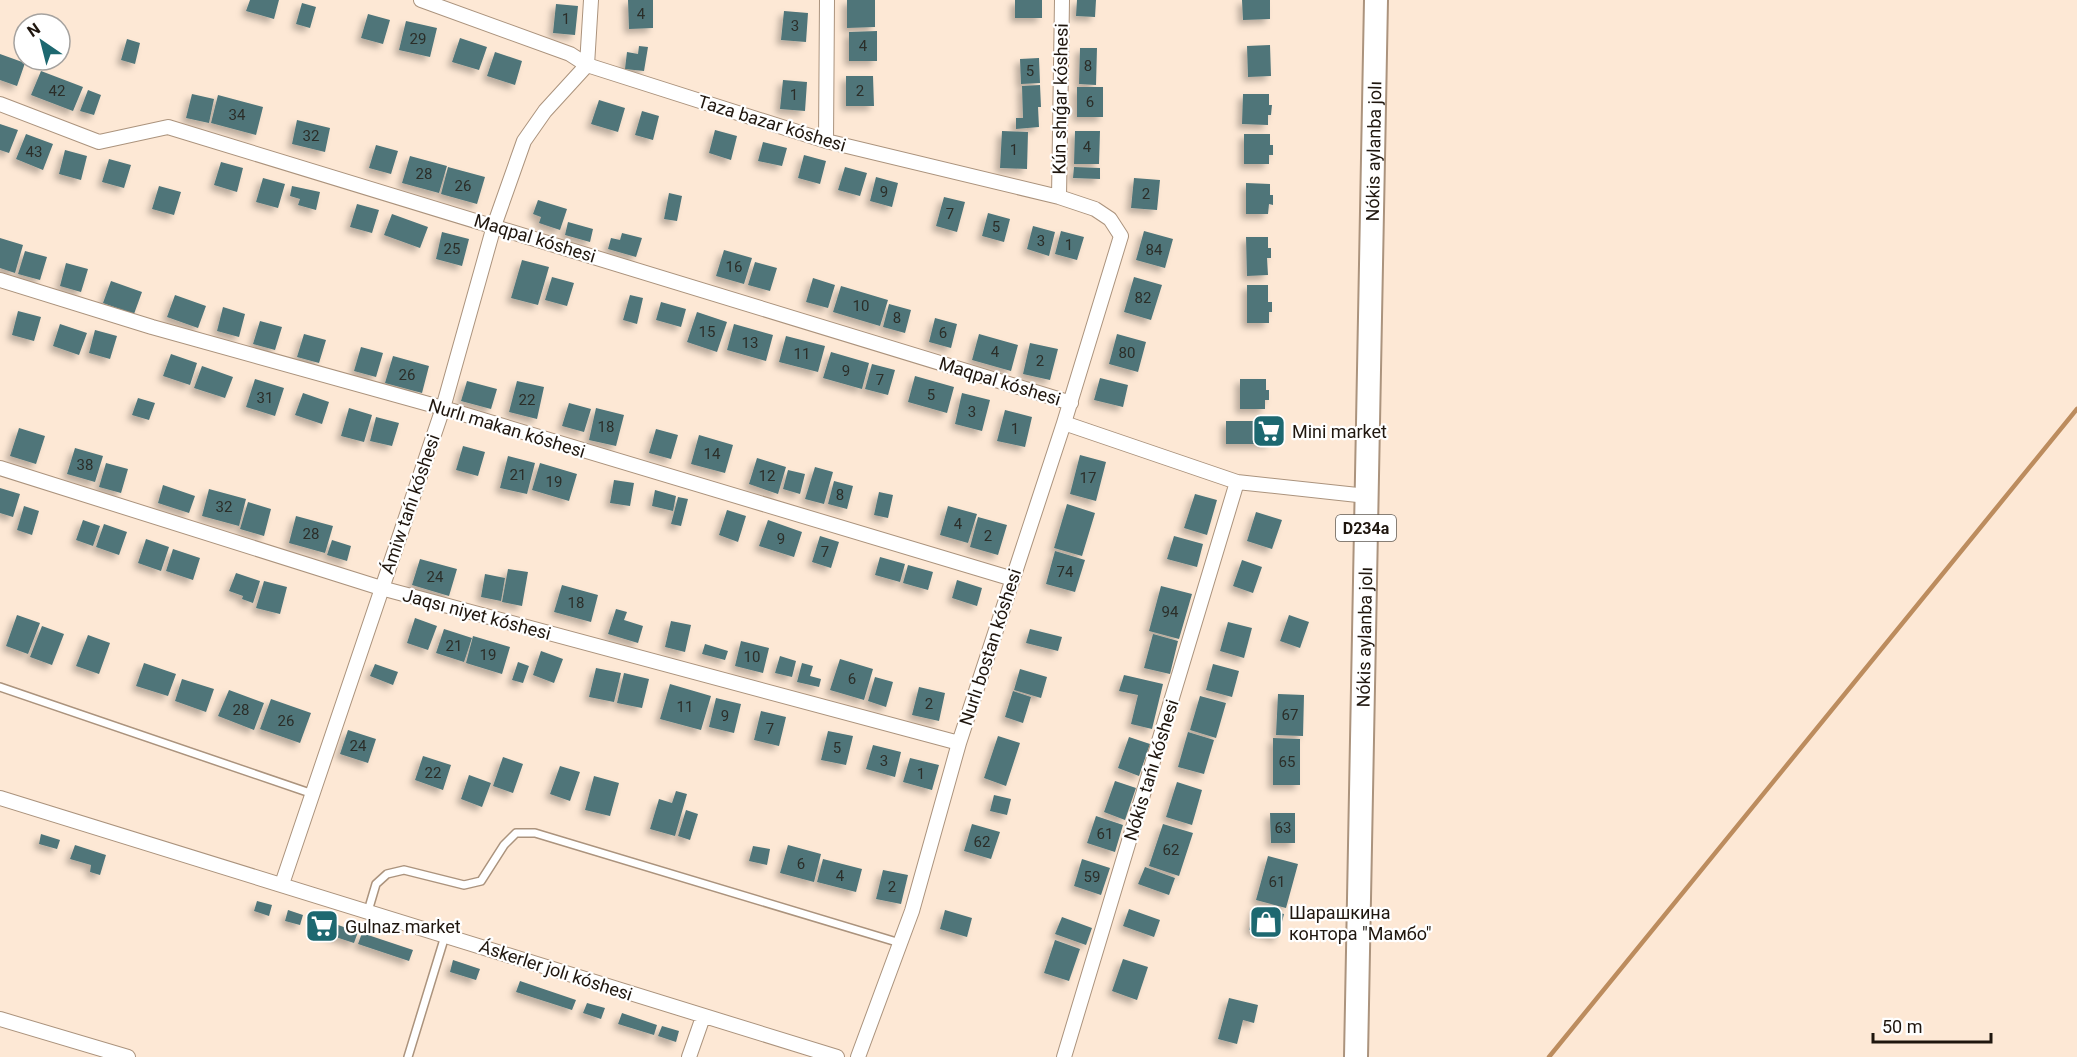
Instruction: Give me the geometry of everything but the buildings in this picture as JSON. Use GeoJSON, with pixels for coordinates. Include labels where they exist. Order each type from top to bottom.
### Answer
{"type":"FeatureCollection","features":[{"type":"Feature","properties":{"kind":"main road","name":"Nókis aylanba jolı"},"geometry":{"type":"LineString","coordinates":[[1356,1057],[1376,0]]}},
{"type":"Feature","properties":{"kind":"street","name":"Taza bazar kóshesi"},"geometry":{"type":"LineString","coordinates":[[421,0],[570,54],[587,65],[825,141],[1059,197],[1095,209],[1110,219],[1121,236]]}},
{"type":"Feature","properties":{"kind":"street"},"geometry":{"type":"LineString","coordinates":[[587,65],[591,0]]}},
{"type":"Feature","properties":{"kind":"street"},"geometry":{"type":"LineString","coordinates":[[825,141],[827,0]]}},
{"type":"Feature","properties":{"kind":"street","name":"Kún shıǵar kóshesi"},"geometry":{"type":"LineString","coordinates":[[1059,197],[1062,0]]}},
{"type":"Feature","properties":{"kind":"street","name":"Ámiw tańı kóshesi"},"geometry":{"type":"LineString","coordinates":[[282,884],[443,408],[494,226],[524,141],[545,111],[587,65]]}},
{"type":"Feature","properties":{"kind":"street","name":"Maqpal kóshesi"},"geometry":{"type":"LineString","coordinates":[[0,104],[99,142],[168,127],[1071,403]]}},
{"type":"Feature","properties":{"kind":"street","name":"Nurlı bostan kóshesi"},"geometry":{"type":"LineString","coordinates":[[858,1057],[912,911],[959,743],[1071,403],[1121,236]]}},
{"type":"Feature","properties":{"kind":"street","name":"Nurlı makan kóshesi"},"geometry":{"type":"LineString","coordinates":[[0,280],[152,327],[443,408],[1013,579]]}},
{"type":"Feature","properties":{"kind":"street"},"geometry":{"type":"LineString","coordinates":[[1064,423],[1237,482],[1367,496]]}},
{"type":"Feature","properties":{"kind":"street","name":"Jaqsı niyet kóshesi"},"geometry":{"type":"LineString","coordinates":[[0,468],[381,588],[959,743]]}},
{"type":"Feature","properties":{"kind":"street","name":"Nókis tańı kóshesi"},"geometry":{"type":"LineString","coordinates":[[1064,1057],[1237,482]]}},
{"type":"Feature","properties":{"kind":"street","name":"Áskerler jolı kóshesi"},"geometry":{"type":"LineString","coordinates":[[0,798],[837,1057]]}},
{"type":"Feature","properties":{"kind":"street"},"geometry":{"type":"LineString","coordinates":[[690,1057],[703,1017]]}},
{"type":"Feature","properties":{"kind":"street"},"geometry":{"type":"LineString","coordinates":[[0,1019],[128,1057]]}},
{"type":"Feature","properties":{"kind":"lane"},"geometry":{"type":"LineString","coordinates":[[0,687],[313,794]]}},
{"type":"Feature","properties":{"kind":"lane"},"geometry":{"type":"LineString","coordinates":[[368,911],[376,884],[387,874],[404,870],[464,885],[481,881],[504,845],[516,833],[535,833],[900,943]]}},
{"type":"Feature","properties":{"kind":"lane"},"geometry":{"type":"LineString","coordinates":[[408,1057],[445,935]]}},
{"type":"Feature","properties":{"kind":"waterway"},"geometry":{"type":"LineString","coordinates":[[1549,1057],[2077,409]]}},
{"type":"Feature","properties":{"kind":"place","name":"Mini market"},"geometry":{"type":"Point","coordinates":[1269,431]}},
{"type":"Feature","properties":{"kind":"place","name":"Шарашкина контора \"Мамбо\""},"geometry":{"type":"Point","coordinates":[1266,922]}},
{"type":"Feature","properties":{"kind":"place","name":"Gulnaz market"},"geometry":{"type":"Point","coordinates":[322,926]}}]}
